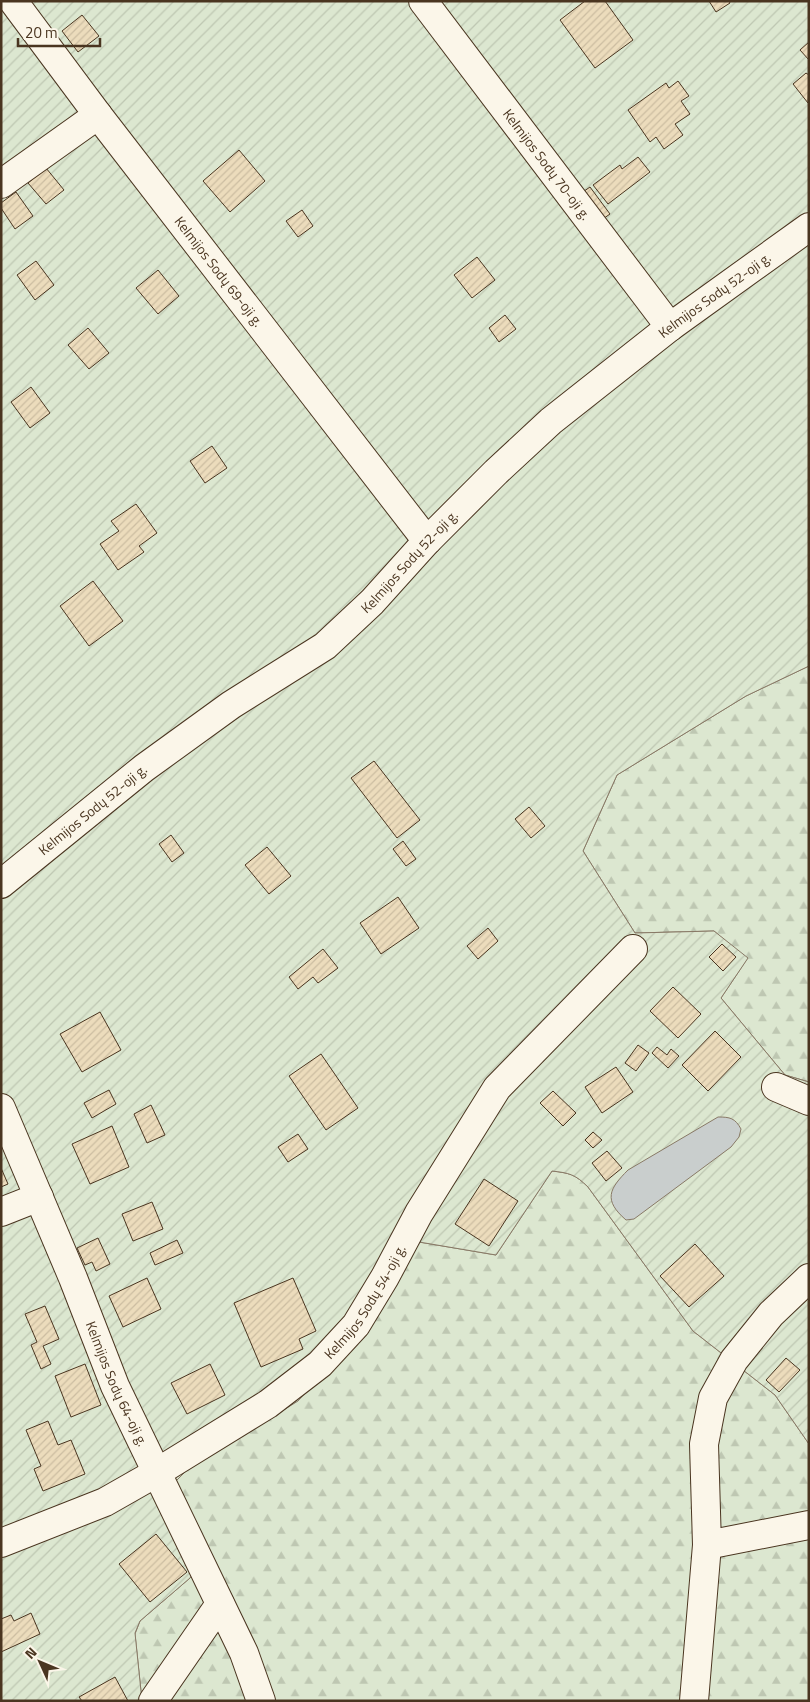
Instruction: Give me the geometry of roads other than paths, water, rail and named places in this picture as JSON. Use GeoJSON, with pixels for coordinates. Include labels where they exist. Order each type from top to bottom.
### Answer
{"type":"FeatureCollection","features":[{"type":"Feature","properties":{"kind":"street","name":"Kelmijos Sodų 69-oji g."},"geometry":{"type":"LineString","coordinates":[[13,1],[98,115],[427,542]]}},
{"type":"Feature","properties":{"kind":"street","name":"Kelmijos Sodų 70-oji g."},"geometry":{"type":"LineString","coordinates":[[423,1],[670,327]]}},
{"type":"Feature","properties":{"kind":"street"},"geometry":{"type":"LineString","coordinates":[[1,184],[98,115]]}},
{"type":"Feature","properties":{"kind":"street","name":"Kelmijos Sodų 52-oji g."},"geometry":{"type":"LineString","coordinates":[[1,884],[144,768],[231,705],[325,646],[372,602],[427,542],[496,472],[551,421],[670,327],[809,227]]}},
{"type":"Feature","properties":{"kind":"street","name":"Kelmijos Sodų 54-oji g."},"geometry":{"type":"LineString","coordinates":[[1,1544],[105,1502],[268,1404],[320,1364],[356,1325],[385,1277],[419,1213],[497,1088],[633,949]]}},
{"type":"Feature","properties":{"kind":"street"},"geometry":{"type":"LineString","coordinates":[[776,1087],[809,1101]]}},
{"type":"Feature","properties":{"kind":"street","name":"Kelmijos Sodų 64-oji g."},"geometry":{"type":"LineString","coordinates":[[1,1108],[73,1278],[115,1386],[244,1653],[261,1701]]}},
{"type":"Feature","properties":{"kind":"street"},"geometry":{"type":"LineString","coordinates":[[1,1212],[39,1197]]}},
{"type":"Feature","properties":{"kind":"street"},"geometry":{"type":"LineString","coordinates":[[694,1701],[707,1545],[704,1444],[713,1398],[734,1360],[771,1314],[809,1278]]}},
{"type":"Feature","properties":{"kind":"street"},"geometry":{"type":"LineString","coordinates":[[707,1545],[809,1526]]}},
{"type":"Feature","properties":{"kind":"street"},"geometry":{"type":"LineString","coordinates":[[153,1701],[220,1604]]}}]}
